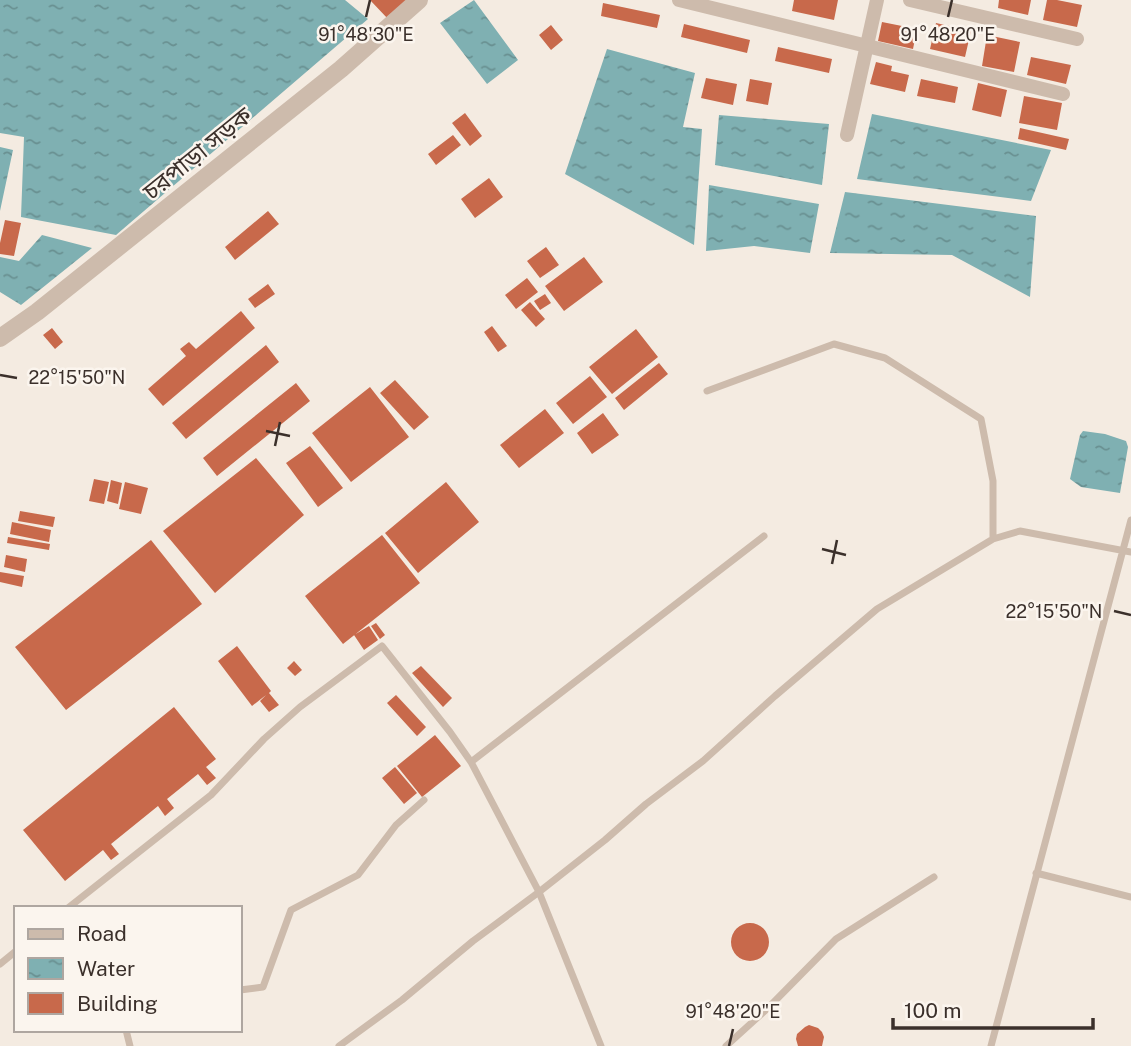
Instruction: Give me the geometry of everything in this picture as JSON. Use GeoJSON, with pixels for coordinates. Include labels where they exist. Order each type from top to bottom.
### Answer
{"type":"FeatureCollection","features":[{"type":"Feature","properties":{"kind":"street","name":"চরপাড়া সড়ক"},"geometry":{"type":"LineString","coordinates":[[0,338],[37,312],[319,86],[419,0]]}},
{"type":"Feature","properties":{"kind":"street"},"geometry":{"type":"LineString","coordinates":[[679,0],[1063,94]]}},
{"type":"Feature","properties":{"kind":"street"},"geometry":{"type":"LineString","coordinates":[[847,135],[877,0]]}},
{"type":"Feature","properties":{"kind":"street"},"geometry":{"type":"LineString","coordinates":[[911,0],[1077,39]]}},
{"type":"Feature","properties":{"kind":"lane"},"geometry":{"type":"LineString","coordinates":[[707,391],[834,344],[886,358],[981,419],[993,481],[993,539]]}},
{"type":"Feature","properties":{"kind":"lane"},"geometry":{"type":"LineString","coordinates":[[991,1046],[1036,873],[1127,551],[1131,520]]}},
{"type":"Feature","properties":{"kind":"lane"},"geometry":{"type":"LineString","coordinates":[[339,1046],[402,1000],[703,761],[877,609],[993,539],[1020,531],[1127,551]]}},
{"type":"Feature","properties":{"kind":"lane"},"geometry":{"type":"LineString","coordinates":[[471,762],[764,536]]}},
{"type":"Feature","properties":{"kind":"lane"},"geometry":{"type":"LineString","coordinates":[[71,906],[211,795],[264,739],[300,707],[382,646],[471,762],[539,892],[601,1046]]}},
{"type":"Feature","properties":{"kind":"lane"},"geometry":{"type":"LineString","coordinates":[[242,990],[263,987],[291,910],[358,876],[396,825],[424,800]]}},
{"type":"Feature","properties":{"kind":"lane"},"geometry":{"type":"LineString","coordinates":[[1036,873],[1131,897]]}},
{"type":"Feature","properties":{"kind":"lane"},"geometry":{"type":"LineString","coordinates":[[726,1046],[836,939],[934,877]]}},
{"type":"Feature","properties":{"kind":"lane"},"geometry":{"type":"LineString","coordinates":[[0,964],[14,953]]}},
{"type":"Feature","properties":{"kind":"water"},"geometry":{"type":"Polygon","coordinates":[[[0,0],[345,0],[368,19],[116,235],[21,217],[24,137],[0,133],[0,0]]]}},
{"type":"Feature","properties":{"kind":"water"},"geometry":{"type":"Polygon","coordinates":[[[474,0],[518,60],[487,84],[440,23],[474,0]]]}},
{"type":"Feature","properties":{"kind":"water"},"geometry":{"type":"Polygon","coordinates":[[[607,49],[695,73],[683,127],[702,129],[694,245],[565,174],[607,49]]]}},
{"type":"Feature","properties":{"kind":"water"},"geometry":{"type":"Polygon","coordinates":[[[872,114],[1051,150],[1031,201],[857,179],[872,114]]]}},
{"type":"Feature","properties":{"kind":"water"},"geometry":{"type":"Polygon","coordinates":[[[719,115],[829,124],[822,185],[715,165],[719,115]]]}},
{"type":"Feature","properties":{"kind":"water"},"geometry":{"type":"Polygon","coordinates":[[[0,147],[13,150],[0,211],[0,147]]]}},
{"type":"Feature","properties":{"kind":"water"},"geometry":{"type":"Polygon","coordinates":[[[709,185],[819,204],[810,253],[754,246],[706,251],[709,185]]]}},
{"type":"Feature","properties":{"kind":"water"},"geometry":{"type":"Polygon","coordinates":[[[845,192],[1036,216],[1030,297],[952,255],[830,253],[845,192]]]}},
{"type":"Feature","properties":{"kind":"water"},"geometry":{"type":"Polygon","coordinates":[[[42,235],[92,248],[21,305],[0,292],[0,257],[19,261],[42,235]]]}},
{"type":"Feature","properties":{"kind":"water"},"geometry":{"type":"Polygon","coordinates":[[[1083,431],[1126,441],[1128,447],[1120,493],[1081,487],[1070,479],[1083,431]]]}},
{"type":"Feature","properties":{"kind":"building"},"geometry":{"type":"Polygon","coordinates":[[[370,0],[409,0],[388,19],[370,0]]]}},
{"type":"Feature","properties":{"kind":"building"},"geometry":{"type":"Polygon","coordinates":[[[794,0],[838,0],[834,20],[792,11],[794,0]]]}},
{"type":"Feature","properties":{"kind":"building"},"geometry":{"type":"Polygon","coordinates":[[[999,0],[1031,0],[1028,15],[998,8],[999,0]]]}},
{"type":"Feature","properties":{"kind":"building"},"geometry":{"type":"Polygon","coordinates":[[[1047,0],[1082,5],[1077,27],[1043,20],[1047,0]]]}},
{"type":"Feature","properties":{"kind":"building"},"geometry":{"type":"Polygon","coordinates":[[[603,3],[660,15],[657,28],[601,16],[603,3]]]}},
{"type":"Feature","properties":{"kind":"building"},"geometry":{"type":"Polygon","coordinates":[[[882,22],[917,29],[913,49],[878,41],[882,22]]]}},
{"type":"Feature","properties":{"kind":"building"},"geometry":{"type":"Polygon","coordinates":[[[936,23],[971,31],[965,57],[930,49],[936,23]]]}},
{"type":"Feature","properties":{"kind":"building"},"geometry":{"type":"Polygon","coordinates":[[[684,24],[750,40],[747,53],[681,37],[684,24]]]}},
{"type":"Feature","properties":{"kind":"building"},"geometry":{"type":"Polygon","coordinates":[[[551,25],[563,40],[551,50],[539,35],[551,25]]]}},
{"type":"Feature","properties":{"kind":"building"},"geometry":{"type":"Polygon","coordinates":[[[987,35],[1020,42],[1014,72],[982,66],[987,35]]]}},
{"type":"Feature","properties":{"kind":"building"},"geometry":{"type":"Polygon","coordinates":[[[778,47],[832,59],[829,73],[775,61],[778,47]]]}},
{"type":"Feature","properties":{"kind":"building"},"geometry":{"type":"Polygon","coordinates":[[[1031,57],[1071,65],[1066,84],[1027,75],[1031,57]]]}},
{"type":"Feature","properties":{"kind":"building"},"geometry":{"type":"Polygon","coordinates":[[[876,62],[892,66],[891,71],[909,75],[905,92],[870,84],[876,62]]]}},
{"type":"Feature","properties":{"kind":"building"},"geometry":{"type":"Polygon","coordinates":[[[706,78],[737,84],[733,105],[701,98],[706,78]]]}},
{"type":"Feature","properties":{"kind":"building"},"geometry":{"type":"Polygon","coordinates":[[[750,79],[772,83],[768,105],[746,101],[750,79]]]}},
{"type":"Feature","properties":{"kind":"building"},"geometry":{"type":"Polygon","coordinates":[[[921,79],[958,87],[955,103],[917,96],[921,79]]]}},
{"type":"Feature","properties":{"kind":"building"},"geometry":{"type":"Polygon","coordinates":[[[978,83],[1007,90],[1001,117],[972,110],[978,83]]]}},
{"type":"Feature","properties":{"kind":"building"},"geometry":{"type":"Polygon","coordinates":[[[1024,96],[1062,103],[1057,130],[1019,123],[1024,96]]]}},
{"type":"Feature","properties":{"kind":"building"},"geometry":{"type":"Polygon","coordinates":[[[465,113],[482,136],[470,146],[452,123],[465,113]]]}},
{"type":"Feature","properties":{"kind":"building"},"geometry":{"type":"Polygon","coordinates":[[[1020,128],[1069,139],[1066,150],[1018,139],[1020,128]]]}},
{"type":"Feature","properties":{"kind":"building"},"geometry":{"type":"Polygon","coordinates":[[[453,135],[461,145],[436,165],[428,154],[453,135]]]}},
{"type":"Feature","properties":{"kind":"building"},"geometry":{"type":"Polygon","coordinates":[[[489,178],[503,197],[475,218],[461,199],[489,178]]]}},
{"type":"Feature","properties":{"kind":"building"},"geometry":{"type":"Polygon","coordinates":[[[268,211],[279,224],[235,260],[225,247],[268,211]]]}},
{"type":"Feature","properties":{"kind":"building"},"geometry":{"type":"Polygon","coordinates":[[[5,220],[21,223],[14,256],[0,254],[5,220]]]}},
{"type":"Feature","properties":{"kind":"building"},"geometry":{"type":"Polygon","coordinates":[[[546,247],[559,265],[540,278],[527,261],[546,247]]]}},
{"type":"Feature","properties":{"kind":"building"},"geometry":{"type":"Polygon","coordinates":[[[584,257],[603,282],[564,311],[545,286],[584,257]]]}},
{"type":"Feature","properties":{"kind":"building"},"geometry":{"type":"Polygon","coordinates":[[[527,278],[538,292],[516,309],[505,295],[527,278]]]}},
{"type":"Feature","properties":{"kind":"building"},"geometry":{"type":"Polygon","coordinates":[[[268,284],[275,294],[255,308],[248,299],[268,284]]]}},
{"type":"Feature","properties":{"kind":"building"},"geometry":{"type":"Polygon","coordinates":[[[545,294],[551,303],[540,310],[534,301],[545,294]]]}},
{"type":"Feature","properties":{"kind":"building"},"geometry":{"type":"Polygon","coordinates":[[[530,302],[545,319],[536,327],[521,310],[530,302]]]}},
{"type":"Feature","properties":{"kind":"building"},"geometry":{"type":"Polygon","coordinates":[[[241,311],[255,328],[163,406],[148,389],[186,356],[180,349],[189,342],[196,349],[241,311]]]}},
{"type":"Feature","properties":{"kind":"building"},"geometry":{"type":"Polygon","coordinates":[[[492,326],[507,346],[498,352],[484,332],[492,326]]]}},
{"type":"Feature","properties":{"kind":"building"},"geometry":{"type":"Polygon","coordinates":[[[52,328],[63,342],[55,349],[43,335],[52,328]]]}},
{"type":"Feature","properties":{"kind":"building"},"geometry":{"type":"Polygon","coordinates":[[[636,329],[658,357],[612,394],[589,367],[636,329]]]}},
{"type":"Feature","properties":{"kind":"building"},"geometry":{"type":"Polygon","coordinates":[[[266,345],[279,362],[186,439],[172,423],[266,345]]]}},
{"type":"Feature","properties":{"kind":"building"},"geometry":{"type":"Polygon","coordinates":[[[659,363],[668,374],[624,410],[615,398],[659,363]]]}},
{"type":"Feature","properties":{"kind":"building"},"geometry":{"type":"Polygon","coordinates":[[[590,376],[607,397],[573,424],[556,403],[590,376]]]}},
{"type":"Feature","properties":{"kind":"building"},"geometry":{"type":"Polygon","coordinates":[[[395,380],[429,417],[414,430],[380,393],[395,380]]]}},
{"type":"Feature","properties":{"kind":"building"},"geometry":{"type":"Polygon","coordinates":[[[296,383],[310,401],[217,476],[203,458],[296,383]]]}},
{"type":"Feature","properties":{"kind":"building"},"geometry":{"type":"Polygon","coordinates":[[[370,387],[409,437],[351,482],[312,433],[370,387]]]}},
{"type":"Feature","properties":{"kind":"building"},"geometry":{"type":"Polygon","coordinates":[[[545,409],[564,433],[519,468],[500,445],[545,409]]]}},
{"type":"Feature","properties":{"kind":"building"},"geometry":{"type":"Polygon","coordinates":[[[603,413],[619,435],[592,454],[577,433],[603,413]]]}},
{"type":"Feature","properties":{"kind":"building"},"geometry":{"type":"Polygon","coordinates":[[[310,446],[343,488],[318,507],[286,463],[310,446]]]}},
{"type":"Feature","properties":{"kind":"building"},"geometry":{"type":"Polygon","coordinates":[[[256,458],[304,515],[215,593],[163,531],[256,458]]]}},
{"type":"Feature","properties":{"kind":"building"},"geometry":{"type":"Polygon","coordinates":[[[94,479],[109,482],[104,504],[89,501],[94,479]]]}},
{"type":"Feature","properties":{"kind":"building"},"geometry":{"type":"Polygon","coordinates":[[[111,480],[122,483],[118,504],[107,501],[111,480]]]}},
{"type":"Feature","properties":{"kind":"building"},"geometry":{"type":"Polygon","coordinates":[[[125,482],[148,488],[141,514],[119,509],[125,482]]]}},
{"type":"Feature","properties":{"kind":"building"},"geometry":{"type":"Polygon","coordinates":[[[446,482],[479,522],[418,573],[385,533],[446,482]]]}},
{"type":"Feature","properties":{"kind":"building"},"geometry":{"type":"Polygon","coordinates":[[[20,511],[55,517],[53,527],[18,521],[20,511]]]}},
{"type":"Feature","properties":{"kind":"building"},"geometry":{"type":"Polygon","coordinates":[[[12,522],[51,530],[49,542],[10,534],[12,522]]]}},
{"type":"Feature","properties":{"kind":"building"},"geometry":{"type":"Polygon","coordinates":[[[382,535],[420,583],[343,644],[305,596],[382,535]]]}},
{"type":"Feature","properties":{"kind":"building"},"geometry":{"type":"Polygon","coordinates":[[[8,537],[50,544],[49,550],[7,543],[8,537]]]}},
{"type":"Feature","properties":{"kind":"building"},"geometry":{"type":"Polygon","coordinates":[[[151,540],[202,604],[66,710],[15,647],[151,540]]]}},
{"type":"Feature","properties":{"kind":"building"},"geometry":{"type":"Polygon","coordinates":[[[6,555],[27,559],[25,572],[4,567],[6,555]]]}},
{"type":"Feature","properties":{"kind":"building"},"geometry":{"type":"Polygon","coordinates":[[[0,572],[24,576],[22,587],[0,582],[0,572]]]}},
{"type":"Feature","properties":{"kind":"building"},"geometry":{"type":"Polygon","coordinates":[[[376,623],[385,635],[380,639],[371,626],[376,623]]]}},
{"type":"Feature","properties":{"kind":"building"},"geometry":{"type":"Polygon","coordinates":[[[369,626],[378,640],[364,650],[354,635],[369,626]]]}},
{"type":"Feature","properties":{"kind":"building"},"geometry":{"type":"Polygon","coordinates":[[[237,646],[279,705],[269,712],[260,701],[266,695],[252,706],[218,661],[237,646]]]}},
{"type":"Feature","properties":{"kind":"building"},"geometry":{"type":"Polygon","coordinates":[[[294,661],[302,670],[295,676],[287,668],[294,661]]]}},
{"type":"Feature","properties":{"kind":"building"},"geometry":{"type":"Polygon","coordinates":[[[421,666],[452,698],[443,707],[412,673],[421,666]]]}},
{"type":"Feature","properties":{"kind":"building"},"geometry":{"type":"Polygon","coordinates":[[[396,695],[426,727],[417,736],[387,703],[396,695]]]}},
{"type":"Feature","properties":{"kind":"building"},"geometry":{"type":"Polygon","coordinates":[[[174,707],[216,759],[206,767],[216,778],[207,785],[198,774],[167,799],[174,808],[165,816],[158,806],[111,844],[119,854],[111,860],[103,850],[65,881],[23,830],[174,707]]]}},
{"type":"Feature","properties":{"kind":"building"},"geometry":{"type":"Polygon","coordinates":[[[435,735],[461,766],[422,797],[397,766],[435,735]]]}},
{"type":"Feature","properties":{"kind":"building"},"geometry":{"type":"Polygon","coordinates":[[[395,767],[417,793],[404,804],[382,778],[395,767]]]}},
{"type":"Feature","properties":{"kind":"building"},"geometry":{"type":"Polygon","coordinates":[[[750,923],[764,928],[769,942],[764,956],[750,961],[736,956],[731,942],[736,928],[750,923]]]}},
{"type":"Feature","properties":{"kind":"building"},"geometry":{"type":"Polygon","coordinates":[[[809,1025],[822,1032],[822,1046],[798,1046],[797,1034],[809,1025]]]}}]}
